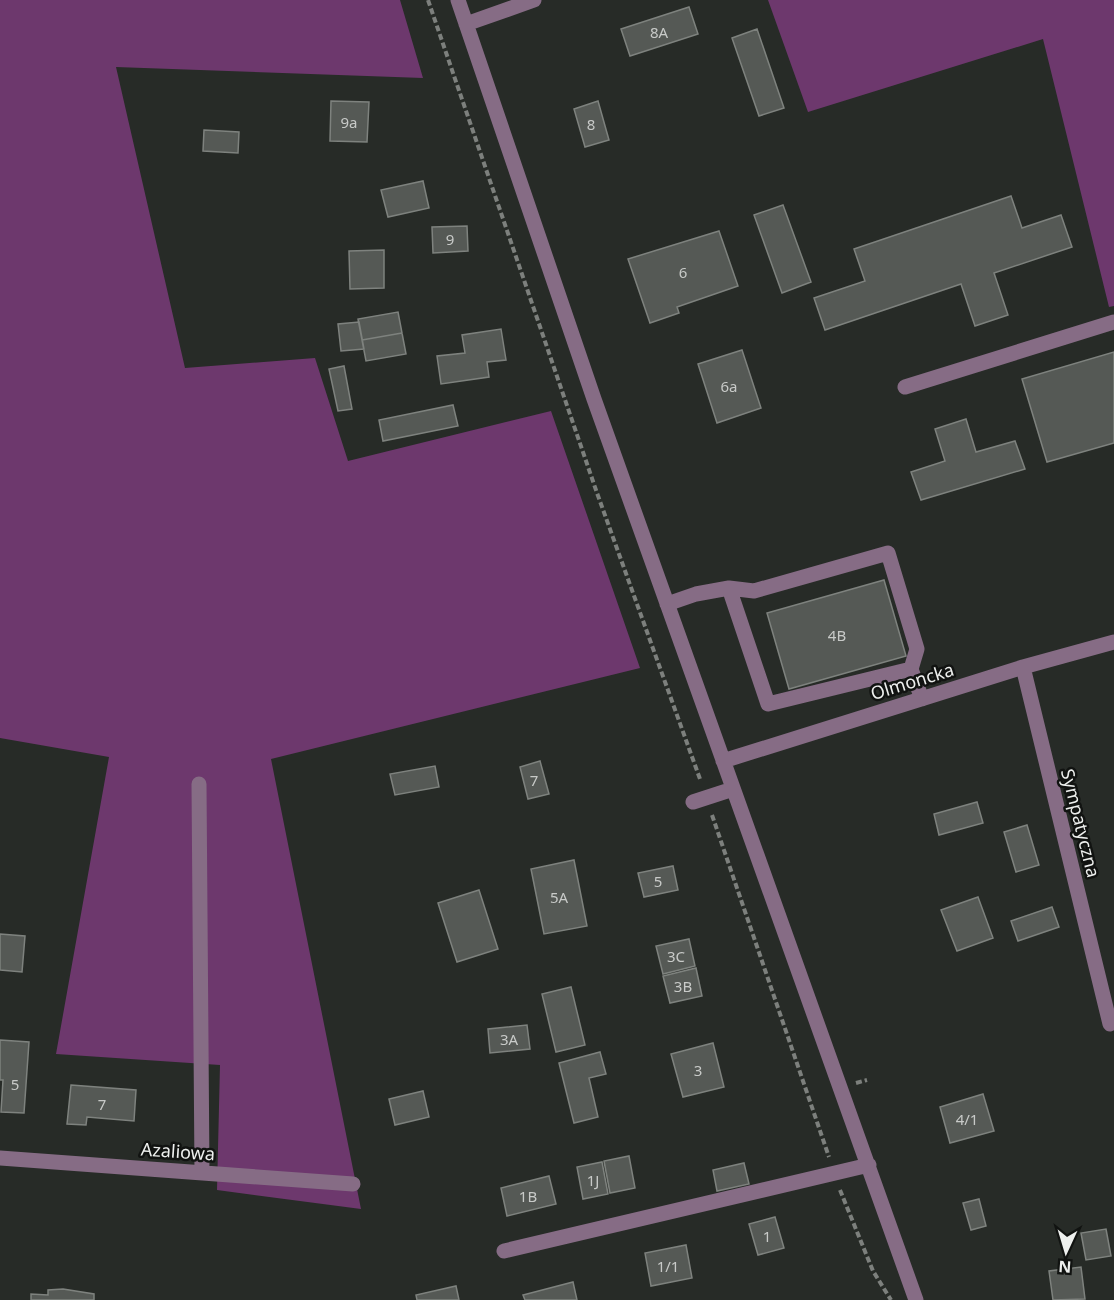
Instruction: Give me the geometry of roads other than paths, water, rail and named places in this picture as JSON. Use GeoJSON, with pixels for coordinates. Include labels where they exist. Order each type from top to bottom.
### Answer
{"type":"FeatureCollection","features":[{"type":"Feature","properties":{"kind":"street"},"geometry":{"type":"LineString","coordinates":[[458,0],[590,388],[916,1300]]}},
{"type":"Feature","properties":{"kind":"street"},"geometry":{"type":"LineString","coordinates":[[466,24],[534,0]]}},
{"type":"Feature","properties":{"kind":"street"},"geometry":{"type":"LineString","coordinates":[[905,387],[1114,322]]}},
{"type":"Feature","properties":{"kind":"street"},"geometry":{"type":"LineString","coordinates":[[667,604],[696,594],[729,588],[754,591],[888,553],[917,649],[911,669],[922,699]]}},
{"type":"Feature","properties":{"kind":"street"},"geometry":{"type":"LineString","coordinates":[[729,588],[768,704],[911,669]]}},
{"type":"Feature","properties":{"kind":"street","name":"Olmoncka"},"geometry":{"type":"LineString","coordinates":[[723,761],[1023,667],[1114,642]]}},
{"type":"Feature","properties":{"kind":"street","name":"Sympatyczna"},"geometry":{"type":"LineString","coordinates":[[1023,667],[1110,1024]]}},
{"type":"Feature","properties":{"kind":"street"},"geometry":{"type":"LineString","coordinates":[[199,784],[202,1173]]}},
{"type":"Feature","properties":{"kind":"street"},"geometry":{"type":"LineString","coordinates":[[700,800],[733,789]]}},
{"type":"Feature","properties":{"kind":"street","name":"Azaliowa"},"geometry":{"type":"LineString","coordinates":[[0,1158],[353,1184]]}},
{"type":"Feature","properties":{"kind":"street"},"geometry":{"type":"LineString","coordinates":[[504,1251],[868,1165]]}}]}
